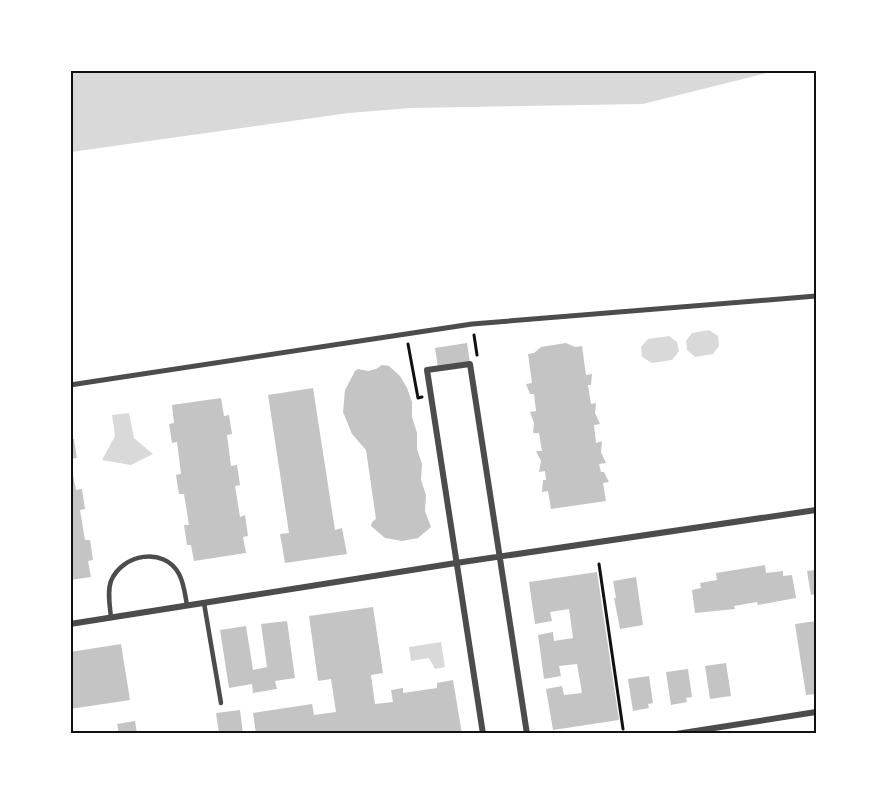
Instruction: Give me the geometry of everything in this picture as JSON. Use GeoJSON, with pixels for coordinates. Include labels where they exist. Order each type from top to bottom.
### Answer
{"type":"FeatureCollection","features":[{"type":"Feature","properties":{"kind":"street"},"geometry":{"type":"LineString","coordinates":[[70,385],[472,324],[816,296]]}},
{"type":"Feature","properties":{"kind":"street"},"geometry":{"type":"LineString","coordinates":[[483,734],[427,370],[470,364],[527,734]]}},
{"type":"Feature","properties":{"kind":"street"},"geometry":{"type":"LineString","coordinates":[[70,624],[456,563],[816,510]]}},
{"type":"Feature","properties":{"kind":"street"},"geometry":{"type":"LineString","coordinates":[[676,734],[816,712]]}},
{"type":"Feature","properties":{"kind":"lane"},"geometry":{"type":"LineString","coordinates":[[111,618],[110,583],[117,570],[139,557],[156,557],[173,566],[182,583],[188,605]]}},
{"type":"Feature","properties":{"kind":"lane"},"geometry":{"type":"LineString","coordinates":[[204,603],[220,703]]}},
{"type":"Feature","properties":{"kind":"path"},"geometry":{"type":"LineString","coordinates":[[599,564],[623,729]]}},
{"type":"Feature","properties":{"kind":"shaded area"},"geometry":{"type":"Polygon","coordinates":[[[70,71],[775,71],[643,104],[411,108],[349,113],[71,152],[70,71]]]}},
{"type":"Feature","properties":{"kind":"shaded area"},"geometry":{"type":"Polygon","coordinates":[[[709,330],[718,336],[719,346],[713,354],[695,357],[687,350],[686,341],[692,333],[709,330]]]}},
{"type":"Feature","properties":{"kind":"shaded area"},"geometry":{"type":"Polygon","coordinates":[[[669,336],[677,342],[679,351],[672,360],[652,363],[642,357],[641,347],[648,339],[669,336]]]}},
{"type":"Feature","properties":{"kind":"shaded area"},"geometry":{"type":"Polygon","coordinates":[[[129,413],[134,438],[153,454],[131,465],[102,460],[115,436],[112,415],[129,413]]]}},
{"type":"Feature","properties":{"kind":"shaded area"},"geometry":{"type":"Polygon","coordinates":[[[441,642],[445,667],[435,669],[429,658],[411,661],[409,647],[441,642]]]}},
{"type":"Feature","properties":{"kind":"building"},"geometry":{"type":"Polygon","coordinates":[[[467,343],[470,363],[438,368],[435,348],[467,343]]]}},
{"type":"Feature","properties":{"kind":"building"},"geometry":{"type":"Polygon","coordinates":[[[566,343],[575,347],[582,346],[586,375],[592,374],[591,385],[588,385],[591,404],[596,403],[595,413],[600,424],[594,425],[596,443],[602,441],[601,452],[606,463],[599,464],[601,472],[604,472],[609,482],[603,483],[606,501],[551,509],[548,491],[542,492],[543,480],[546,480],[545,471],[539,472],[541,461],[536,451],[542,451],[539,433],[533,433],[534,423],[530,412],[536,411],[534,394],[530,394],[526,384],[532,383],[528,354],[534,353],[541,347],[566,343]]]}},
{"type":"Feature","properties":{"kind":"building"},"geometry":{"type":"Polygon","coordinates":[[[382,365],[389,366],[400,376],[412,402],[417,449],[422,464],[421,480],[426,495],[425,511],[431,527],[418,538],[402,541],[385,538],[371,526],[376,519],[366,450],[352,434],[343,412],[345,390],[355,371],[358,369],[368,371],[382,365]]]}},
{"type":"Feature","properties":{"kind":"building"},"geometry":{"type":"Polygon","coordinates":[[[313,388],[335,530],[342,528],[347,554],[285,563],[280,534],[289,533],[268,395],[313,388]]]}},
{"type":"Feature","properties":{"kind":"building"},"geometry":{"type":"Polygon","coordinates":[[[221,398],[224,416],[229,415],[232,434],[227,435],[231,466],[237,465],[240,485],[235,486],[240,517],[245,515],[248,536],[243,537],[246,553],[194,561],[191,545],[187,545],[184,525],[189,525],[184,494],[179,494],[176,475],[181,474],[177,442],[172,443],[169,424],[174,423],[172,405],[221,398]]]}},
{"type":"Feature","properties":{"kind":"building"},"geometry":{"type":"Polygon","coordinates":[[[70,439],[74,439],[77,458],[70,459],[70,439]]]}},
{"type":"Feature","properties":{"kind":"building"},"geometry":{"type":"Polygon","coordinates":[[[70,460],[76,490],[82,489],[85,509],[80,510],[85,540],[90,540],[93,560],[88,561],[91,577],[70,580],[70,460]]]}},
{"type":"Feature","properties":{"kind":"building"},"geometry":{"type":"Polygon","coordinates":[[[765,565],[766,573],[783,571],[783,576],[792,575],[796,598],[758,605],[757,602],[734,606],[735,609],[695,613],[692,590],[701,588],[700,583],[717,580],[716,573],[765,565]]]}},
{"type":"Feature","properties":{"kind":"building"},"geometry":{"type":"Polygon","coordinates":[[[816,570],[816,594],[811,595],[807,571],[816,570]]]}},
{"type":"Feature","properties":{"kind":"building"},"geometry":{"type":"Polygon","coordinates":[[[597,572],[619,720],[553,730],[546,689],[562,686],[564,695],[582,693],[577,664],[559,666],[561,676],[544,679],[538,635],[553,632],[554,641],[573,638],[569,609],[550,612],[552,621],[535,624],[529,582],[597,572]]]}},
{"type":"Feature","properties":{"kind":"building"},"geometry":{"type":"Polygon","coordinates":[[[636,577],[643,625],[620,629],[613,581],[636,577]]]}},
{"type":"Feature","properties":{"kind":"building"},"geometry":{"type":"Polygon","coordinates":[[[373,607],[383,673],[371,675],[375,704],[393,702],[391,690],[403,688],[403,693],[437,688],[437,683],[453,680],[462,734],[256,734],[253,713],[312,704],[314,715],[336,712],[331,679],[318,681],[309,616],[373,607]]]}},
{"type":"Feature","properties":{"kind":"building"},"geometry":{"type":"Polygon","coordinates":[[[287,621],[295,678],[275,681],[277,689],[253,693],[252,684],[229,688],[220,630],[246,626],[253,670],[267,667],[261,624],[287,621]]]}},
{"type":"Feature","properties":{"kind":"building"},"geometry":{"type":"Polygon","coordinates":[[[816,621],[816,694],[806,695],[795,624],[816,621]]]}},
{"type":"Feature","properties":{"kind":"building"},"geometry":{"type":"Polygon","coordinates":[[[121,644],[130,700],[70,709],[70,652],[121,644]]]}},
{"type":"Feature","properties":{"kind":"building"},"geometry":{"type":"Polygon","coordinates":[[[726,663],[731,696],[710,699],[705,666],[726,663]]]}},
{"type":"Feature","properties":{"kind":"building"},"geometry":{"type":"Polygon","coordinates":[[[688,669],[692,697],[686,698],[687,702],[671,705],[666,672],[688,669]]]}},
{"type":"Feature","properties":{"kind":"building"},"geometry":{"type":"Polygon","coordinates":[[[649,676],[653,703],[648,704],[649,708],[633,711],[628,679],[649,676]]]}},
{"type":"Feature","properties":{"kind":"building"},"geometry":{"type":"Polygon","coordinates":[[[240,710],[243,734],[219,734],[216,713],[240,710]]]}},
{"type":"Feature","properties":{"kind":"building"},"geometry":{"type":"Polygon","coordinates":[[[135,721],[137,734],[119,734],[117,724],[135,721]]]}}]}
